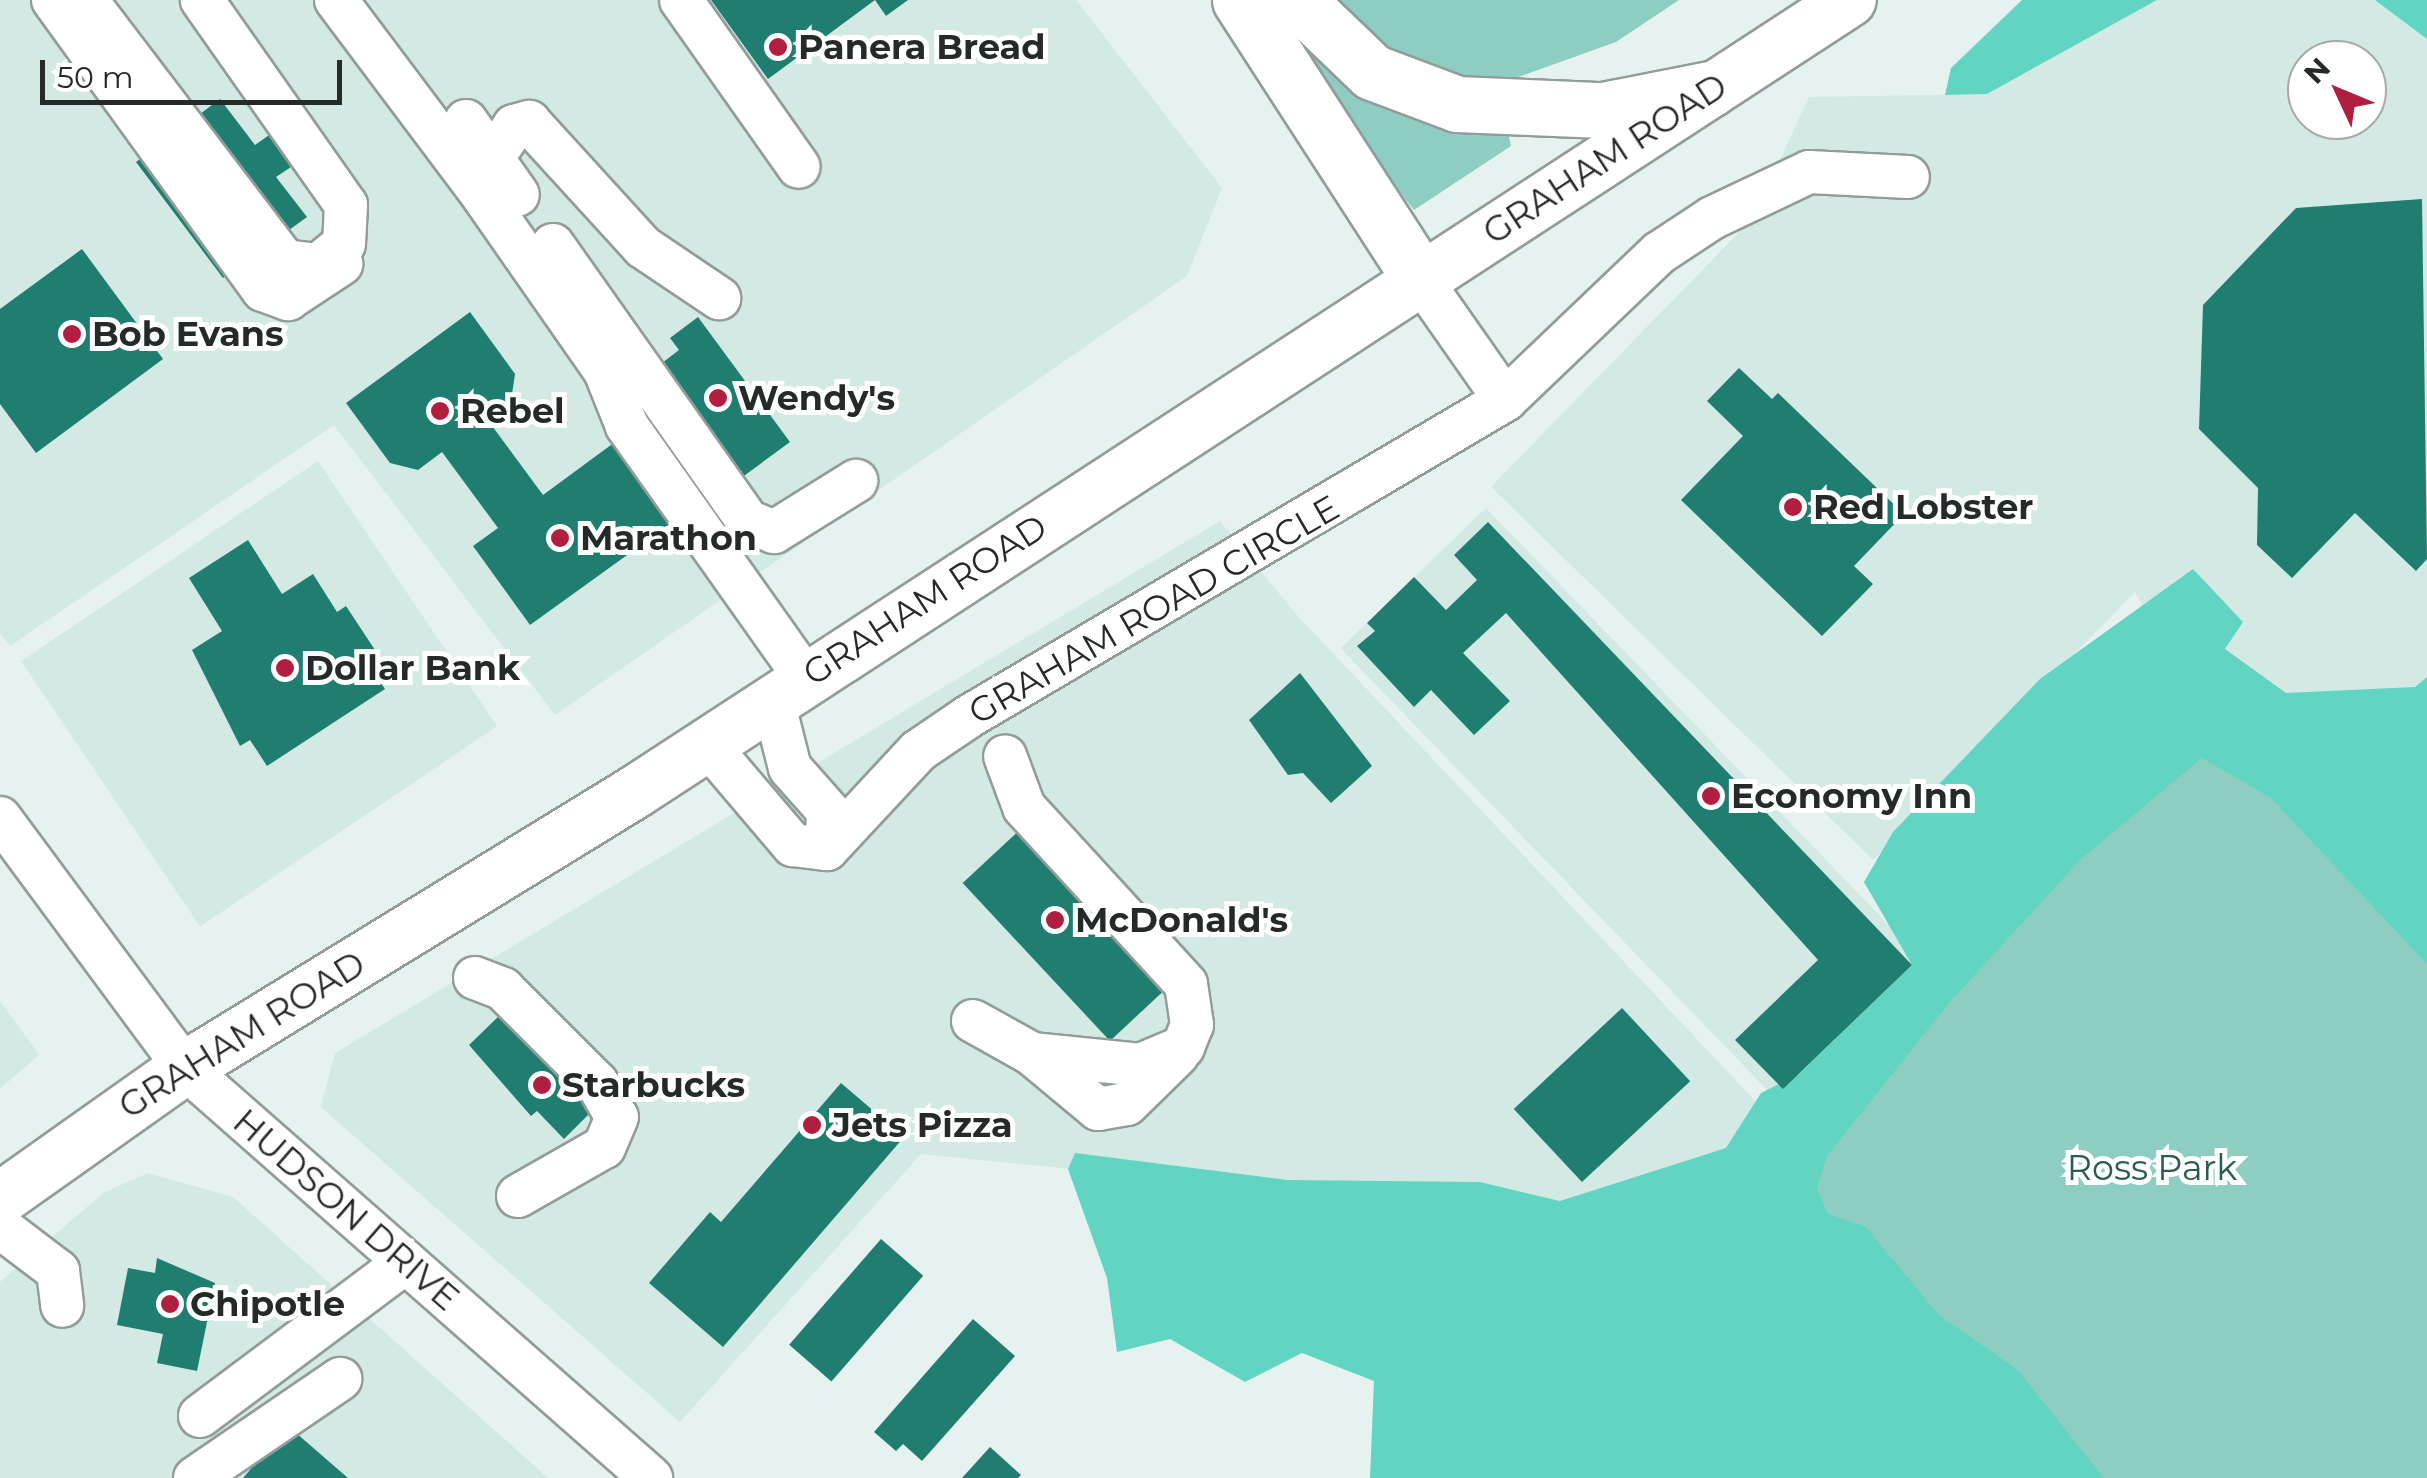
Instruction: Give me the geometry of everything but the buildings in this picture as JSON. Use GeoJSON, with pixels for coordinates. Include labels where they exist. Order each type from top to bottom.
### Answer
{"type":"FeatureCollection","features":[{"type":"Feature","properties":{"kind":"highway"},"geometry":{"type":"LineString","coordinates":[[1240,0],[1421,280]]}},
{"type":"Feature","properties":{"kind":"highway"},"geometry":{"type":"LineString","coordinates":[[1297,0],[1372,72],[1427,98],[1603,110],[1710,89]]}},
{"type":"Feature","properties":{"kind":"main road","name":"GRAHAM ROAD"},"geometry":{"type":"LineString","coordinates":[[0,1199],[185,1068],[707,744],[1850,0]]}},
{"type":"Feature","properties":{"kind":"street"},"geometry":{"type":"LineString","coordinates":[[53,0],[262,290],[288,299],[318,287],[344,260],[350,222],[202,0]]}},
{"type":"Feature","properties":{"kind":"street"},"geometry":{"type":"LineString","coordinates":[[86,0],[285,261],[318,264],[344,244],[350,222]]}},
{"type":"Feature","properties":{"kind":"street"},"geometry":{"type":"LineString","coordinates":[[336,0],[506,228],[604,371],[627,426],[789,690],[790,768],[828,811],[828,850],[792,845],[707,744]]}},
{"type":"Feature","properties":{"kind":"street"},"geometry":{"type":"LineString","coordinates":[[681,0],[799,167]]}},
{"type":"Feature","properties":{"kind":"street"},"geometry":{"type":"LineString","coordinates":[[466,122],[748,522],[774,532],[856,482]]}},
{"type":"Feature","properties":{"kind":"street"},"geometry":{"type":"LineString","coordinates":[[492,159],[514,126],[529,122],[643,247],[719,298]]}},
{"type":"Feature","properties":{"kind":"street","name":"GRAHAM ROAD CIRCLE"},"geometry":{"type":"LineString","coordinates":[[828,850],[918,750],[1506,400],[1659,253],[1712,218],[1809,172],[1908,177]]}},
{"type":"Feature","properties":{"kind":"street"},"geometry":{"type":"LineString","coordinates":[[1421,280],[1506,400]]}},
{"type":"Feature","properties":{"kind":"street"},"geometry":{"type":"LineString","coordinates":[[972,1021],[1032,1054],[1083,1104],[1112,1109],[1145,1091],[1183,1047],[1192,1025],[1186,984],[1024,807],[1004,756]]}},
{"type":"Feature","properties":{"kind":"street","name":"HUDSON DRIVE"},"geometry":{"type":"LineString","coordinates":[[0,818],[185,1068],[651,1478]]}},
{"type":"Feature","properties":{"kind":"street"},"geometry":{"type":"LineString","coordinates":[[475,978],[503,988],[597,1082],[617,1117],[604,1147],[518,1196]]}},
{"type":"Feature","properties":{"kind":"street"},"geometry":{"type":"LineString","coordinates":[[0,1227],[58,1271],[62,1306]]}},
{"type":"Feature","properties":{"kind":"street"},"geometry":{"type":"LineString","coordinates":[[200,1416],[406,1262]]}},
{"type":"Feature","properties":{"kind":"street"},"geometry":{"type":"LineString","coordinates":[[195,1478],[340,1379]]}},
{"type":"Feature","properties":{"kind":"shaded area"},"geometry":{"type":"Polygon","coordinates":[[[0,0],[1076,0],[1222,188],[1187,276],[555,715],[334,425],[10,646],[0,633],[0,0]]]}},
{"type":"Feature","properties":{"kind":"shaded area"},"geometry":{"type":"Polygon","coordinates":[[[2157,0],[2427,0],[2427,907],[2198,700],[2135,592],[1873,860],[1491,487],[1753,218],[1809,97],[1987,94],[2157,0]]]}},
{"type":"Feature","properties":{"kind":"shaded area"},"geometry":{"type":"Polygon","coordinates":[[[318,461],[497,726],[200,926],[21,661],[318,461]]]}},
{"type":"Feature","properties":{"kind":"shaded area"},"geometry":{"type":"Polygon","coordinates":[[[1486,508],[1932,970],[1787,1110],[1341,648],[1486,508]]]}},
{"type":"Feature","properties":{"kind":"shaded area"},"geometry":{"type":"Polygon","coordinates":[[[1220,521],[1296,614],[1776,1123],[1661,1228],[921,1154],[680,1422],[321,1107],[335,1053],[1220,521]]]}},
{"type":"Feature","properties":{"kind":"shaded area"},"geometry":{"type":"Polygon","coordinates":[[[0,1001],[39,1055],[0,1089],[0,1001]]]}},
{"type":"Feature","properties":{"kind":"shaded area"},"geometry":{"type":"Polygon","coordinates":[[[148,1173],[233,1197],[548,1478],[0,1478],[0,1282],[103,1193],[148,1173]]]}},
{"type":"Feature","properties":{"kind":"green space"},"geometry":{"type":"Polygon","coordinates":[[[1274,0],[1507,127],[1511,146],[1414,210],[1334,108],[1274,0]]]}},
{"type":"Feature","properties":{"kind":"green space"},"geometry":{"type":"Polygon","coordinates":[[[1316,0],[1679,0],[1616,42],[1488,88],[1434,81],[1316,0]]]}},
{"type":"Feature","properties":{"kind":"green space"},"geometry":{"type":"Polygon","coordinates":[[[2022,0],[2157,0],[1987,94],[1945,95],[1951,68],[2022,0]]]}},
{"type":"Feature","properties":{"kind":"green space"},"geometry":{"type":"Polygon","coordinates":[[[2375,0],[2427,0],[2427,39],[2375,0]]]}},
{"type":"Feature","properties":{"kind":"green space"},"geometry":{"type":"Polygon","coordinates":[[[2193,569],[2243,622],[2225,649],[2286,693],[2415,687],[2427,677],[2427,964],[2271,798],[2202,758],[2081,859],[1948,1004],[1827,1156],[1817,1188],[1828,1214],[1865,1226],[1939,1315],[2018,1370],[2104,1478],[1370,1478],[1374,1381],[1302,1353],[1245,1382],[1170,1339],[1117,1352],[1107,1278],[1068,1169],[1075,1153],[1287,1180],[1480,1182],[1560,1201],[1726,1148],[1761,1093],[1799,1074],[1912,965],[1864,882],[1893,832],[2040,679],[2193,569]]]}},
{"type":"Feature","properties":{"kind":"green space","name":"Ross Park"},"geometry":{"type":"Polygon","coordinates":[[[2211,710],[2427,906],[2427,1478],[2081,1478],[1765,1175],[2211,710]]]}},
{"type":"Feature","properties":{"kind":"place","name":"Panera Bread"},"geometry":{"type":"Point","coordinates":[778,47]}},
{"type":"Feature","properties":{"kind":"place","name":"Bob Evans"},"geometry":{"type":"Point","coordinates":[72,334]}},
{"type":"Feature","properties":{"kind":"place","name":"Wendy's"},"geometry":{"type":"Point","coordinates":[718,398]}},
{"type":"Feature","properties":{"kind":"place","name":"Rebel"},"geometry":{"type":"Point","coordinates":[440,411]}},
{"type":"Feature","properties":{"kind":"place","name":"Red Lobster"},"geometry":{"type":"Point","coordinates":[1793,507]}},
{"type":"Feature","properties":{"kind":"place","name":"Marathon"},"geometry":{"type":"Point","coordinates":[560,538]}},
{"type":"Feature","properties":{"kind":"place","name":"Dollar Bank"},"geometry":{"type":"Point","coordinates":[285,668]}},
{"type":"Feature","properties":{"kind":"place","name":"Economy Inn"},"geometry":{"type":"Point","coordinates":[1711,796]}},
{"type":"Feature","properties":{"kind":"place","name":"McDonald's"},"geometry":{"type":"Point","coordinates":[1055,920]}},
{"type":"Feature","properties":{"kind":"place","name":"Starbucks"},"geometry":{"type":"Point","coordinates":[542,1085]}},
{"type":"Feature","properties":{"kind":"place","name":"Jets Pizza"},"geometry":{"type":"Point","coordinates":[812,1125]}},
{"type":"Feature","properties":{"kind":"place","name":"Chipotle"},"geometry":{"type":"Point","coordinates":[170,1304]}}]}
